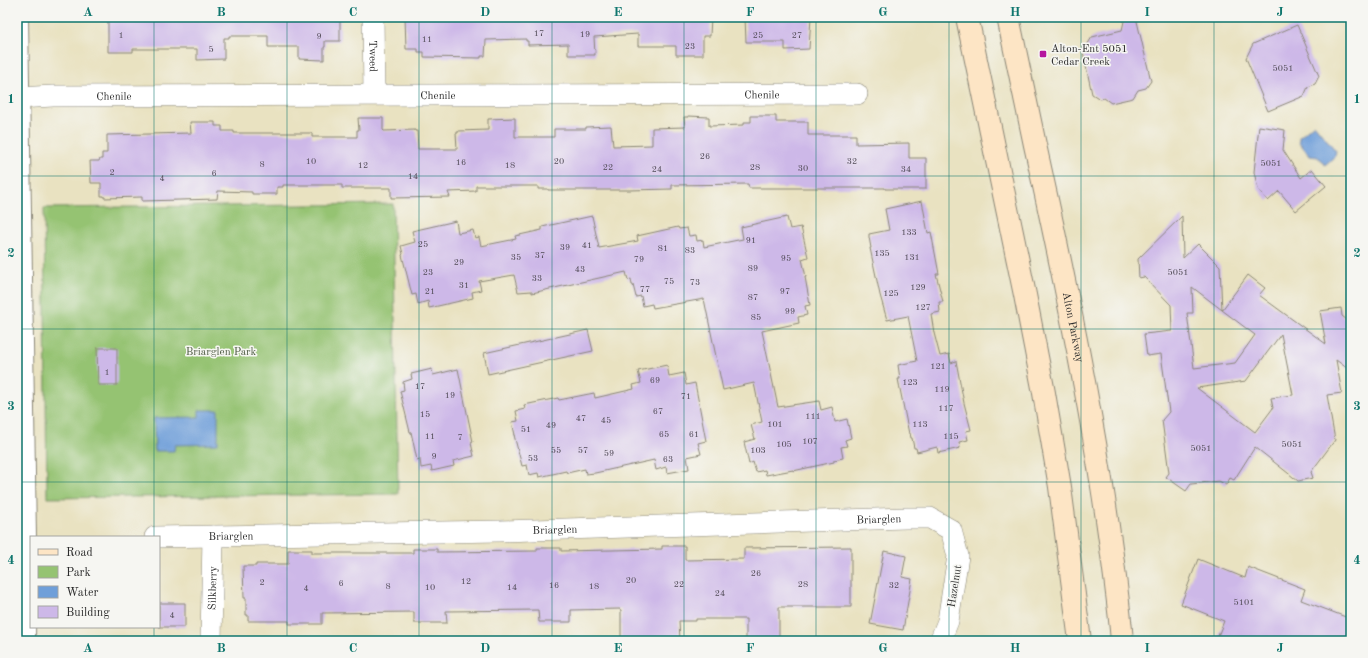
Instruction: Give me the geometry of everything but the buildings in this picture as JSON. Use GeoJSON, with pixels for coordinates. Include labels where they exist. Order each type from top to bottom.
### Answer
{"type":"FeatureCollection","features":[{"type":"Feature","properties":{"kind":"main road"},"geometry":{"type":"LineString","coordinates":[[967,17],[1044,393],[1060,487],[1080,641]]}},
{"type":"Feature","properties":{"kind":"main road","name":"Alton Parkway"},"geometry":{"type":"LineString","coordinates":[[1008,17],[1071,313],[1095,438],[1113,557],[1122,641]]}},
{"type":"Feature","properties":{"kind":"street"},"geometry":{"type":"LineString","coordinates":[[17,17],[28,539],[24,641]]}},
{"type":"Feature","properties":{"kind":"street","name":"Tweed"},"geometry":{"type":"LineString","coordinates":[[373,17],[374,94]]}},
{"type":"Feature","properties":{"kind":"street","name":"Chenile"},"geometry":{"type":"LineString","coordinates":[[18,98],[61,96],[374,94],[857,94]]}},
{"type":"Feature","properties":{"kind":"street","name":"Briarglen"},"geometry":{"type":"LineString","coordinates":[[160,537],[500,531],[906,518],[930,518],[951,530]]}},
{"type":"Feature","properties":{"kind":"street","name":"Hazelnut"},"geometry":{"type":"LineString","coordinates":[[940,641],[948,622],[958,556],[951,530]]}},
{"type":"Feature","properties":{"kind":"street","name":"Silkberry"},"geometry":{"type":"LineString","coordinates":[[211,641],[212,536]]}},
{"type":"Feature","properties":{"kind":"green space","name":"Briarglen Park"},"geometry":{"type":"Polygon","coordinates":[[[393,204],[398,494],[47,498],[44,208],[393,204]]]}},
{"type":"Feature","properties":{"kind":"water"},"geometry":{"type":"Polygon","coordinates":[[[1314,124],[1336,151],[1335,156],[1325,165],[1318,157],[1310,156],[1299,142],[1299,137],[1314,124]]]}},
{"type":"Feature","properties":{"kind":"water"},"geometry":{"type":"Polygon","coordinates":[[[199,410],[218,410],[218,444],[175,445],[174,451],[155,451],[154,418],[199,417],[199,410]]]}},
{"type":"Feature","properties":{"kind":"place","name":"Alton-Ent 5051 Cedar Creek"},"geometry":{"type":"Point","coordinates":[1043,54]}}]}
